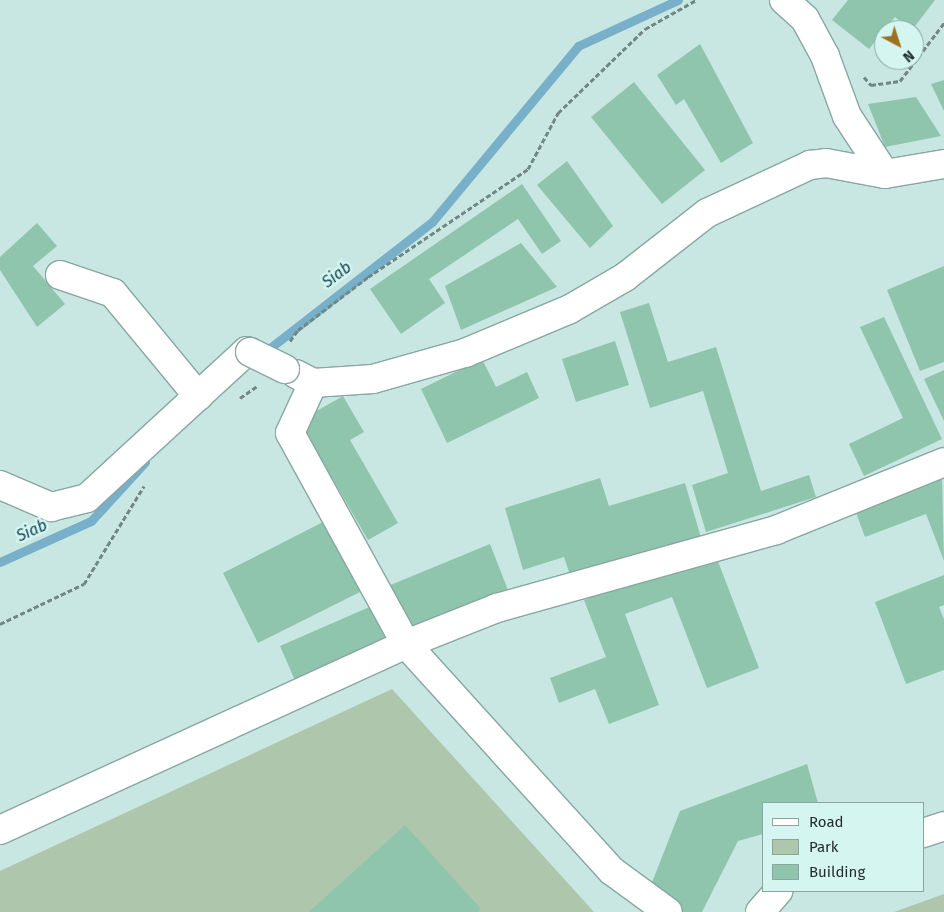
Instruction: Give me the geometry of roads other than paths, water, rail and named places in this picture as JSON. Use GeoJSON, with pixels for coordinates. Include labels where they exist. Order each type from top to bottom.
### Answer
{"type":"FeatureCollection","features":[{"type":"Feature","properties":{"kind":"street"},"geometry":{"type":"LineString","coordinates":[[784,0],[805,19],[825,56],[847,116],[885,174]]}},
{"type":"Feature","properties":{"kind":"street"},"geometry":{"type":"LineString","coordinates":[[0,485],[52,507],[87,498],[247,351],[313,382],[373,379],[437,361],[570,310],[624,277],[707,213],[810,165],[826,163],[885,174],[944,164]]}},
{"type":"Feature","properties":{"kind":"street"},"geometry":{"type":"LineString","coordinates":[[60,275],[113,293],[198,396]]}},
{"type":"Feature","properties":{"kind":"street"},"geometry":{"type":"LineString","coordinates":[[313,382],[290,433],[406,644],[612,870],[668,912]]}},
{"type":"Feature","properties":{"kind":"street"},"geometry":{"type":"LineString","coordinates":[[0,830],[406,644],[497,608],[776,530],[944,462]]}},
{"type":"Feature","properties":{"kind":"street"},"geometry":{"type":"LineString","coordinates":[[924,833],[944,826]]}},
{"type":"Feature","properties":{"kind":"street"},"geometry":{"type":"LineString","coordinates":[[760,912],[777,892]]}},
{"type":"Feature","properties":{"kind":"waterway","name":"Siab"},"geometry":{"type":"LineString","coordinates":[[261,355],[432,222],[578,46],[678,0]]}},
{"type":"Feature","properties":{"kind":"waterway","name":"Siab"},"geometry":{"type":"LineString","coordinates":[[0,562],[91,521],[145,462]]}}]}
